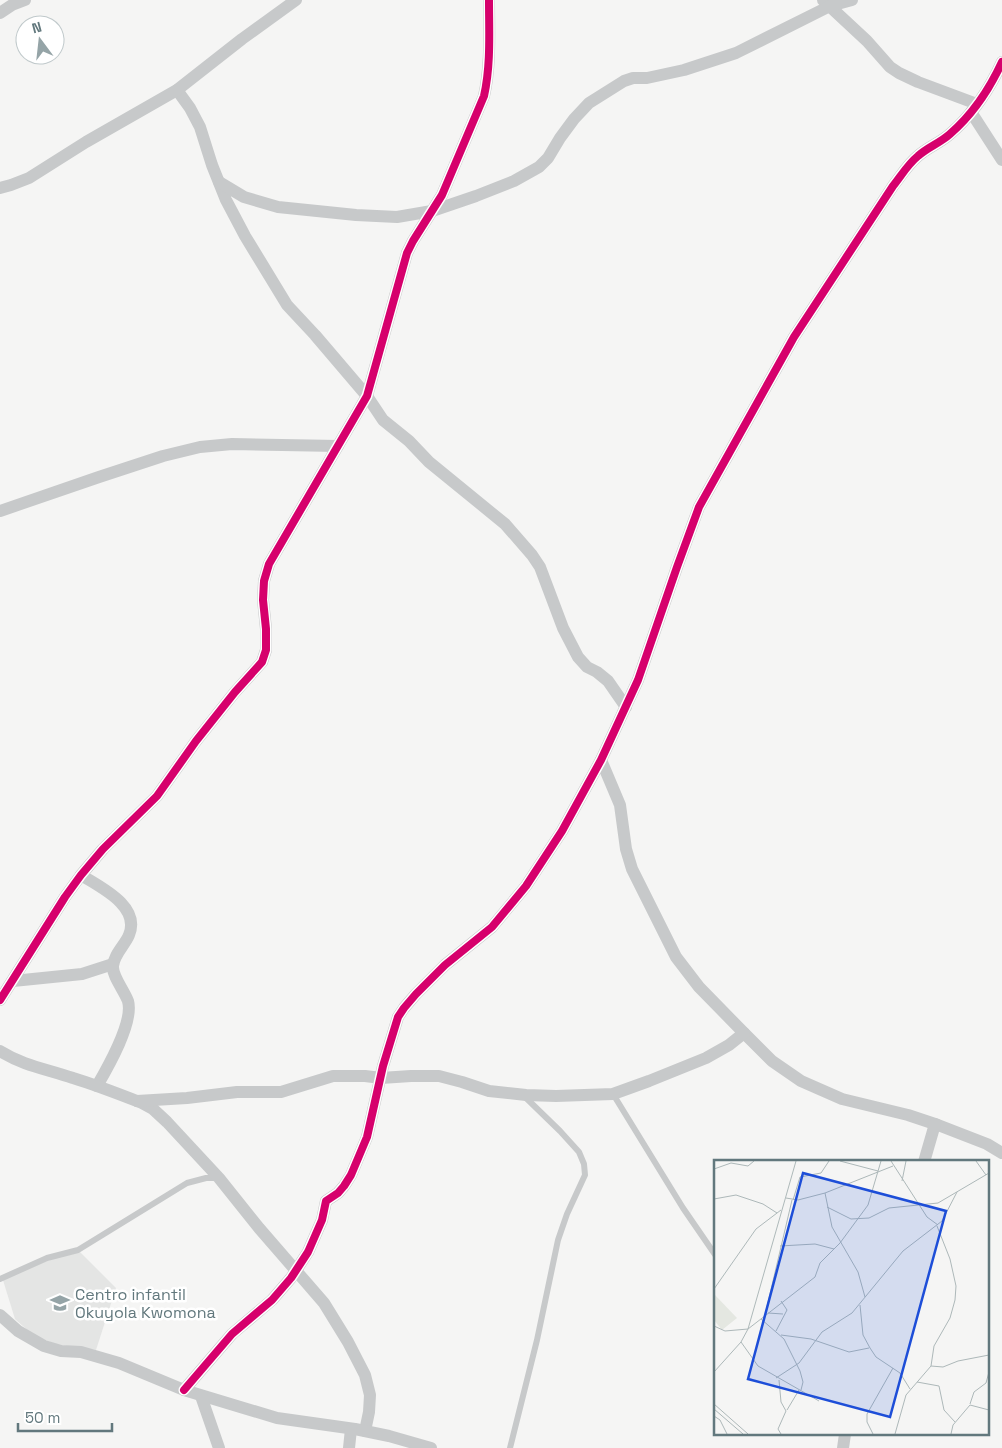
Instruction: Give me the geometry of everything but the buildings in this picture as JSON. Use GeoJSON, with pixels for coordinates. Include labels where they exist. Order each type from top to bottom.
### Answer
{"type":"FeatureCollection","features":[{"type":"Feature","properties":{"kind":"street"},"geometry":{"type":"LineString","coordinates":[[0,13],[12,5],[25,0]]}},
{"type":"Feature","properties":{"kind":"street"},"geometry":{"type":"LineString","coordinates":[[0,188],[29,178],[86,142],[177,90],[296,0]]}},
{"type":"Feature","properties":{"kind":"street"},"geometry":{"type":"LineString","coordinates":[[0,1000],[81,875],[103,849],[157,796],[196,741],[262,662],[266,650],[263,600],[264,580],[269,564],[367,396],[407,253],[412,241],[442,195],[484,96],[489,66],[489,0]]}},
{"type":"Feature","properties":{"kind":"street"},"geometry":{"type":"LineString","coordinates":[[219,182],[244,197],[278,207],[398,217],[432,211],[506,184],[538,167],[548,158],[574,119],[589,103],[624,80],[647,78],[684,70],[736,53],[827,3],[852,0]]}},
{"type":"Feature","properties":{"kind":"street"},"geometry":{"type":"LineString","coordinates":[[827,3],[867,41],[890,67],[974,108],[1002,160]]}},
{"type":"Feature","properties":{"kind":"street"},"geometry":{"type":"LineString","coordinates":[[184,1390],[232,1334],[272,1300],[291,1278],[308,1252],[322,1220],[326,1201],[338,1193],[351,1175],[367,1137],[383,1066],[398,1017],[416,994],[446,965],[492,926],[526,886],[562,831],[601,760],[638,680],[699,507],[794,337],[893,186],[918,155],[950,135],[974,108],[1002,62]]}},
{"type":"Feature","properties":{"kind":"street"},"geometry":{"type":"LineString","coordinates":[[177,90],[190,108],[200,127],[226,200],[245,236],[287,305],[315,334],[367,396],[384,420],[408,440],[429,462],[505,524],[532,555],[540,566],[563,628],[578,657],[588,667],[608,681],[626,707]]}},
{"type":"Feature","properties":{"kind":"street"},"geometry":{"type":"LineString","coordinates":[[0,511],[163,456],[200,447],[249,444],[338,446]]}},
{"type":"Feature","properties":{"kind":"street"},"geometry":{"type":"LineString","coordinates":[[601,760],[620,805],[626,848],[632,869],[676,958],[705,993],[772,1061],[801,1081],[842,1099],[935,1124],[987,1144],[1002,1153]]}},
{"type":"Feature","properties":{"kind":"street"},"geometry":{"type":"LineString","coordinates":[[81,875],[120,901],[128,911],[132,928],[113,964],[113,970],[127,998],[129,1005],[128,1013],[116,1053],[97,1086]]}},
{"type":"Feature","properties":{"kind":"street"},"geometry":{"type":"LineString","coordinates":[[13,980],[82,974],[113,964]]}},
{"type":"Feature","properties":{"kind":"street"},"geometry":{"type":"LineString","coordinates":[[137,1101],[237,1092],[282,1092],[333,1076],[381,1078],[439,1076],[490,1090],[522,1094],[556,1096],[613,1094],[706,1058],[729,1045],[744,1033]]}},
{"type":"Feature","properties":{"kind":"street"},"geometry":{"type":"LineString","coordinates":[[0,1051],[13,1059],[97,1086],[153,1109],[219,1178],[259,1228],[324,1303],[348,1342],[365,1375],[370,1395],[365,1431]]}},
{"type":"Feature","properties":{"kind":"street"},"geometry":{"type":"LineString","coordinates":[[925,1160],[935,1124]]}},
{"type":"Feature","properties":{"kind":"street"},"geometry":{"type":"LineString","coordinates":[[0,1315],[18,1331],[44,1346],[61,1351],[80,1352],[119,1363],[201,1396],[277,1418],[365,1431],[431,1448]]}},
{"type":"Feature","properties":{"kind":"street"},"geometry":{"type":"LineString","coordinates":[[201,1396],[219,1448]]}},
{"type":"Feature","properties":{"kind":"street"},"geometry":{"type":"LineString","coordinates":[[348,1448],[351,1429]]}},
{"type":"Feature","properties":{"kind":"lane"},"geometry":{"type":"LineString","coordinates":[[510,1448],[537,1340],[558,1240],[567,1214],[585,1175],[584,1164],[579,1152],[522,1094]]}},
{"type":"Feature","properties":{"kind":"lane"},"geometry":{"type":"LineString","coordinates":[[613,1094],[683,1208],[714,1253]]}},
{"type":"Feature","properties":{"kind":"lane"},"geometry":{"type":"LineString","coordinates":[[0,1279],[47,1258],[78,1250],[187,1183],[206,1178],[219,1178]]}},
{"type":"Feature","properties":{"kind":"shaded area","name":"Centro infantil Okuyola Kwomona"},"geometry":{"type":"Polygon","coordinates":[[[78,1250],[116,1288],[96,1350],[55,1344],[33,1335],[15,1319],[2,1277],[78,1250]]]}},
{"type":"Feature","properties":{"kind":"cycle path"},"geometry":{"type":"LineString","coordinates":[[0,1000],[81,875],[103,849],[157,796],[196,741],[262,662],[266,650],[263,600],[264,581],[269,564],[367,396],[407,253],[442,195],[484,96],[489,60],[489,0]]}},
{"type":"Feature","properties":{"kind":"cycle path"},"geometry":{"type":"LineString","coordinates":[[184,1390],[232,1334],[272,1300],[291,1278],[308,1252],[322,1220],[326,1201],[338,1193],[344,1186],[351,1175],[367,1137],[383,1066],[398,1017],[416,994],[445,965],[492,927],[526,886],[562,831],[601,760],[638,680],[699,507],[794,337],[905,170],[918,156],[958,127],[986,91],[1002,62]]}},
{"type":"Feature","properties":{"kind":"place","name":"Centro infantil Okuyola Kwomona"},"geometry":{"type":"Point","coordinates":[60,1303]}}]}
